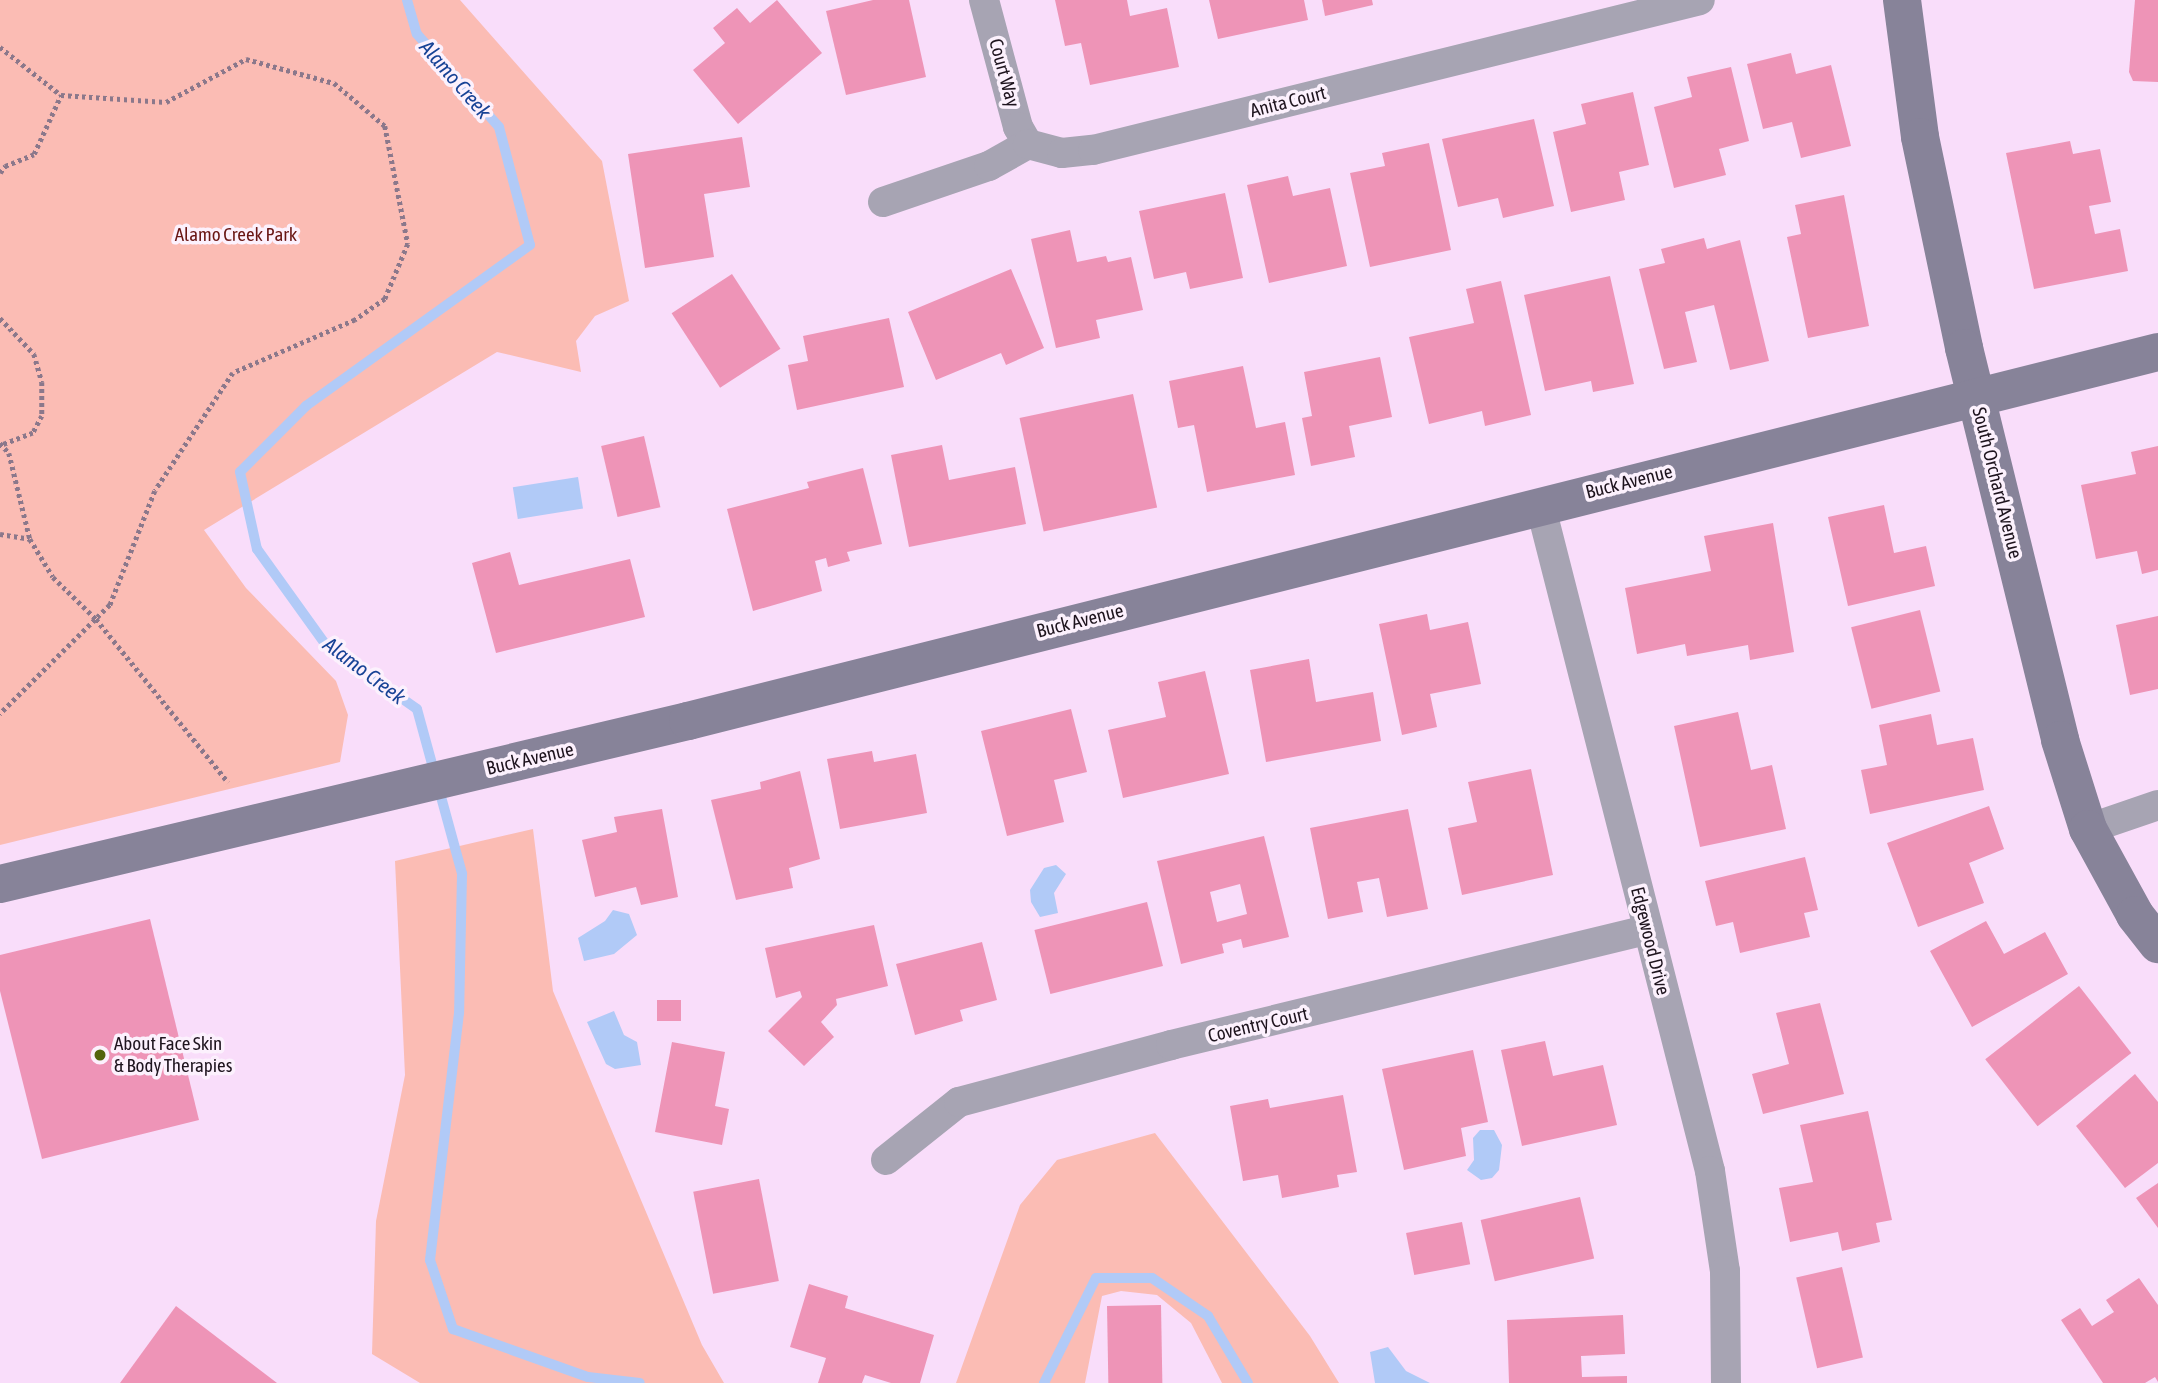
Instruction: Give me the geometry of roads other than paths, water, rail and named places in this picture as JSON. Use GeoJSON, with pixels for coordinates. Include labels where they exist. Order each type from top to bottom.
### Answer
{"type":"FeatureCollection","features":[{"type":"Feature","properties":{"kind":"street","name":"Court Way"},"geometry":{"type":"LineString","coordinates":[[984,0],[1018,127],[1028,144]]}},
{"type":"Feature","properties":{"kind":"street","name":"Anita Court"},"geometry":{"type":"LineString","coordinates":[[1028,144],[1062,153],[1093,150],[1700,0]]}},
{"type":"Feature","properties":{"kind":"street","name":"South Orchard Avenue"},"geometry":{"type":"LineString","coordinates":[[1902,0],[1920,138],[1975,396],[2060,740],[2088,829],[2135,915],[2158,944]]}},
{"type":"Feature","properties":{"kind":"street"},"geometry":{"type":"LineString","coordinates":[[883,202],[989,166],[1028,144]]}},
{"type":"Feature","properties":{"kind":"street","name":"Buck Avenue"},"geometry":{"type":"LineString","coordinates":[[0,884],[515,762],[1540,504],[2158,352]]}},
{"type":"Feature","properties":{"kind":"street","name":"Edgewood Drive"},"geometry":{"type":"LineString","coordinates":[[1540,504],[1710,1171],[1724,1271],[1726,1383]]}},
{"type":"Feature","properties":{"kind":"street"},"geometry":{"type":"LineString","coordinates":[[2088,829],[2158,805]]}},
{"type":"Feature","properties":{"kind":"street","name":"Coventry Court"},"geometry":{"type":"LineString","coordinates":[[886,1160],[959,1102],[1171,1045],[1647,930]]}},
{"type":"Feature","properties":{"kind":"water"},"geometry":{"type":"Polygon","coordinates":[[[578,477],[583,509],[518,519],[513,487],[578,477]]]}},
{"type":"Feature","properties":{"kind":"water"},"geometry":{"type":"Polygon","coordinates":[[[1056,865],[1066,874],[1054,893],[1058,913],[1040,917],[1031,902],[1030,890],[1044,868],[1056,865]]]}},
{"type":"Feature","properties":{"kind":"water"},"geometry":{"type":"Polygon","coordinates":[[[613,910],[629,914],[637,935],[614,954],[584,961],[578,938],[605,921],[613,910]]]}},
{"type":"Feature","properties":{"kind":"water"},"geometry":{"type":"Polygon","coordinates":[[[614,1011],[624,1035],[637,1042],[641,1065],[615,1069],[606,1064],[587,1022],[614,1011]]]}},
{"type":"Feature","properties":{"kind":"water"},"geometry":{"type":"Polygon","coordinates":[[[1480,1130],[1494,1130],[1502,1145],[1499,1170],[1492,1178],[1481,1180],[1467,1170],[1474,1160],[1473,1138],[1480,1130]]]}},
{"type":"Feature","properties":{"kind":"water"},"geometry":{"type":"Polygon","coordinates":[[[1388,1347],[1406,1371],[1430,1383],[1375,1383],[1370,1352],[1388,1347]]]}},
{"type":"Feature","properties":{"kind":"waterway","name":"Alamo Creek"},"geometry":{"type":"LineString","coordinates":[[407,0],[417,34],[499,127],[530,245],[306,406],[240,472],[257,549],[326,645],[417,709],[462,874],[459,1013],[430,1260],[453,1329],[588,1377],[640,1383]]}},
{"type":"Feature","properties":{"kind":"waterway","name":"Alamo Creek"},"geometry":{"type":"LineString","coordinates":[[1044,1383],[1096,1278],[1152,1278],[1208,1316],[1248,1383]]}},
{"type":"Feature","properties":{"kind":"place","name":"About Face Skin & Body Therapies"},"geometry":{"type":"Point","coordinates":[100,1055]}},
{"type":"Feature","properties":{"kind":"park label","name":"Alamo Creek Park"},"geometry":{"type":"Point","coordinates":[236,235]}}]}
